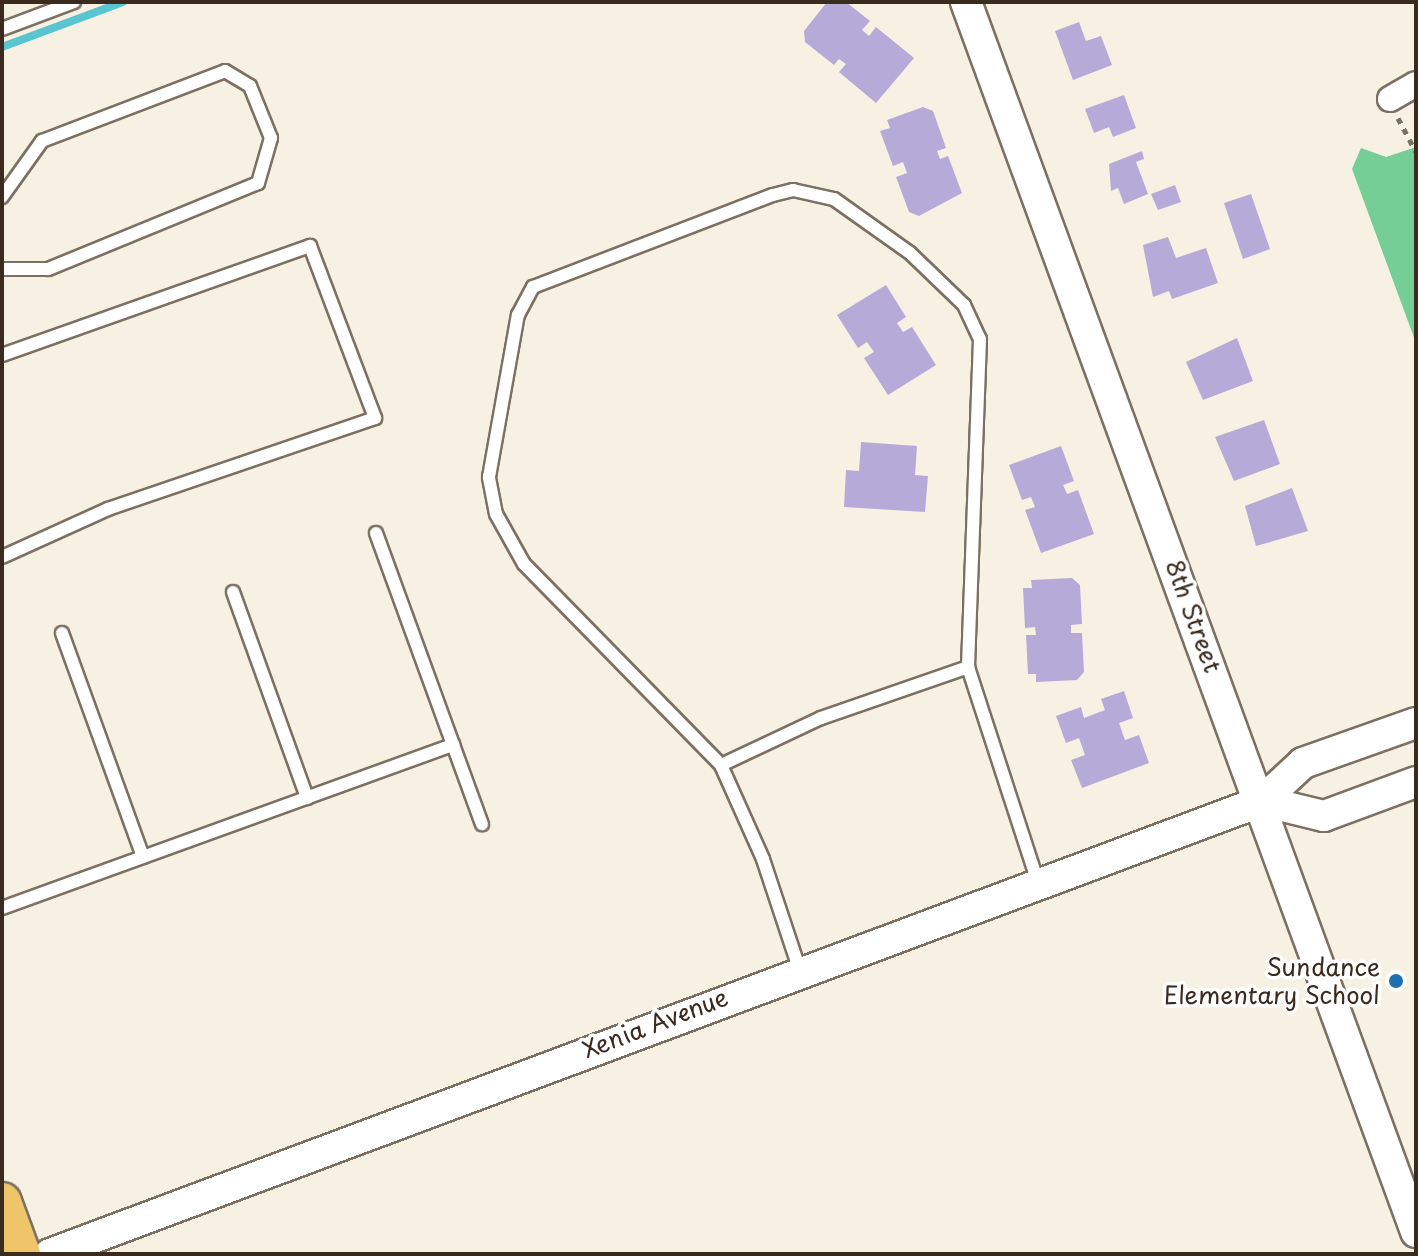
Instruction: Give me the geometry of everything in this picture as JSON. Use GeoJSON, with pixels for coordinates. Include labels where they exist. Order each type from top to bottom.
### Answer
{"type":"FeatureCollection","features":[{"type":"Feature","properties":{"kind":"main road"},"geometry":{"type":"LineString","coordinates":[[2,1202],[21,1254]]}},
{"type":"Feature","properties":{"kind":"street","name":"8th Street"},"geometry":{"type":"LineString","coordinates":[[966,2],[1262,801],[1416,1232]]}},
{"type":"Feature","properties":{"kind":"street"},"geometry":{"type":"LineString","coordinates":[[1390,99],[1416,84]]}},
{"type":"Feature","properties":{"kind":"street","name":"Xenia Avenue"},"geometry":{"type":"LineString","coordinates":[[50,1254],[799,968],[1040,885],[1262,801],[1303,763],[1416,723]]}},
{"type":"Feature","properties":{"kind":"street"},"geometry":{"type":"LineString","coordinates":[[1262,801],[1324,816],[1416,782]]}},
{"type":"Feature","properties":{"kind":"lane"},"geometry":{"type":"LineString","coordinates":[[2,29],[74,2]]}},
{"type":"Feature","properties":{"kind":"lane"},"geometry":{"type":"LineString","coordinates":[[2,197],[42,141],[225,71],[250,86],[271,138],[258,183],[48,269],[2,269]]}},
{"type":"Feature","properties":{"kind":"lane"},"geometry":{"type":"LineString","coordinates":[[799,968],[763,859],[721,765],[524,564],[496,514],[490,445],[523,300],[546,277],[793,190],[834,199],[910,253],[964,305],[980,339],[968,667],[1040,885]]}},
{"type":"Feature","properties":{"kind":"lane"},"geometry":{"type":"LineString","coordinates":[[2,355],[310,246],[375,418],[108,509],[2,557]]}},
{"type":"Feature","properties":{"kind":"lane"},"geometry":{"type":"LineString","coordinates":[[376,533],[482,824]]}},
{"type":"Feature","properties":{"kind":"lane"},"geometry":{"type":"LineString","coordinates":[[233,592],[307,798]]}},
{"type":"Feature","properties":{"kind":"lane"},"geometry":{"type":"LineString","coordinates":[[62,633],[143,857]]}},
{"type":"Feature","properties":{"kind":"lane"},"geometry":{"type":"LineString","coordinates":[[721,765],[821,718],[968,667]]}},
{"type":"Feature","properties":{"kind":"lane"},"geometry":{"type":"LineString","coordinates":[[2,908],[453,745]]}},
{"type":"Feature","properties":{"kind":"path"},"geometry":{"type":"LineString","coordinates":[[1390,99],[1416,152]]}},
{"type":"Feature","properties":{"kind":"green space"},"geometry":{"type":"Polygon","coordinates":[[[1416,147],[1416,343],[1352,169],[1361,148],[1386,157],[1416,147]]]}},
{"type":"Feature","properties":{"kind":"building"},"geometry":{"type":"Polygon","coordinates":[[[827,2],[846,2],[870,21],[862,30],[869,36],[876,27],[914,58],[876,103],[839,72],[846,64],[839,59],[834,65],[805,42],[804,31],[827,2]]]}},
{"type":"Feature","properties":{"kind":"building"},"geometry":{"type":"Polygon","coordinates":[[[1079,22],[1086,41],[1101,36],[1112,65],[1073,80],[1055,31],[1079,22]]]}},
{"type":"Feature","properties":{"kind":"building"},"geometry":{"type":"Polygon","coordinates":[[[1124,95],[1136,128],[1113,137],[1109,127],[1094,133],[1085,109],[1124,95]]]}},
{"type":"Feature","properties":{"kind":"building"},"geometry":{"type":"Polygon","coordinates":[[[923,107],[933,111],[946,148],[937,151],[940,159],[948,156],[962,193],[919,216],[909,212],[896,177],[907,173],[903,162],[893,166],[880,131],[890,128],[887,120],[923,107]]]}},
{"type":"Feature","properties":{"kind":"building"},"geometry":{"type":"Polygon","coordinates":[[[1142,151],[1144,159],[1136,162],[1148,194],[1124,204],[1118,188],[1111,191],[1109,164],[1142,151]]]}},
{"type":"Feature","properties":{"kind":"building"},"geometry":{"type":"Polygon","coordinates":[[[1175,185],[1181,202],[1158,210],[1151,194],[1175,185]]]}},
{"type":"Feature","properties":{"kind":"building"},"geometry":{"type":"Polygon","coordinates":[[[1251,194],[1270,249],[1243,259],[1224,203],[1251,194]]]}},
{"type":"Feature","properties":{"kind":"building"},"geometry":{"type":"Polygon","coordinates":[[[1168,237],[1176,258],[1206,248],[1218,283],[1172,299],[1169,291],[1153,297],[1143,245],[1168,237]]]}},
{"type":"Feature","properties":{"kind":"building"},"geometry":{"type":"Polygon","coordinates":[[[886,285],[906,317],[897,323],[903,332],[912,327],[936,365],[888,395],[864,358],[874,352],[867,342],[858,348],[837,315],[886,285]]]}},
{"type":"Feature","properties":{"kind":"building"},"geometry":{"type":"Polygon","coordinates":[[[1237,338],[1253,381],[1203,400],[1186,362],[1237,338]]]}},
{"type":"Feature","properties":{"kind":"building"},"geometry":{"type":"Polygon","coordinates":[[[1264,420],[1280,464],[1234,481],[1215,437],[1264,420]]]}},
{"type":"Feature","properties":{"kind":"building"},"geometry":{"type":"Polygon","coordinates":[[[861,442],[917,446],[915,475],[928,476],[925,512],[844,507],[846,470],[859,471],[861,442]]]}},
{"type":"Feature","properties":{"kind":"building"},"geometry":{"type":"Polygon","coordinates":[[[1061,446],[1074,481],[1063,485],[1067,494],[1078,490],[1094,534],[1041,553],[1025,510],[1035,507],[1031,497],[1022,500],[1009,465],[1061,446]]]}},
{"type":"Feature","properties":{"kind":"building"},"geometry":{"type":"Polygon","coordinates":[[[1292,488],[1308,531],[1256,546],[1245,506],[1292,488]]]}},
{"type":"Feature","properties":{"kind":"building"},"geometry":{"type":"Polygon","coordinates":[[[1072,578],[1080,585],[1082,624],[1071,625],[1071,633],[1082,633],[1084,672],[1077,680],[1036,682],[1036,674],[1028,674],[1026,635],[1036,635],[1035,627],[1025,628],[1023,588],[1032,588],[1031,580],[1072,578]]]}},
{"type":"Feature","properties":{"kind":"building"},"geometry":{"type":"Polygon","coordinates":[[[1124,691],[1133,718],[1119,723],[1125,740],[1139,735],[1149,763],[1082,788],[1071,760],[1085,755],[1079,738],[1066,743],[1056,716],[1081,707],[1084,718],[1105,710],[1101,699],[1124,691]]]}},
{"type":"Feature","properties":{"kind":"waterway"},"geometry":{"type":"LineString","coordinates":[[2,47],[123,2]]}},
{"type":"Feature","properties":{"kind":"place","name":"Sundance Elementary School"},"geometry":{"type":"Point","coordinates":[1396,981]}}]}
